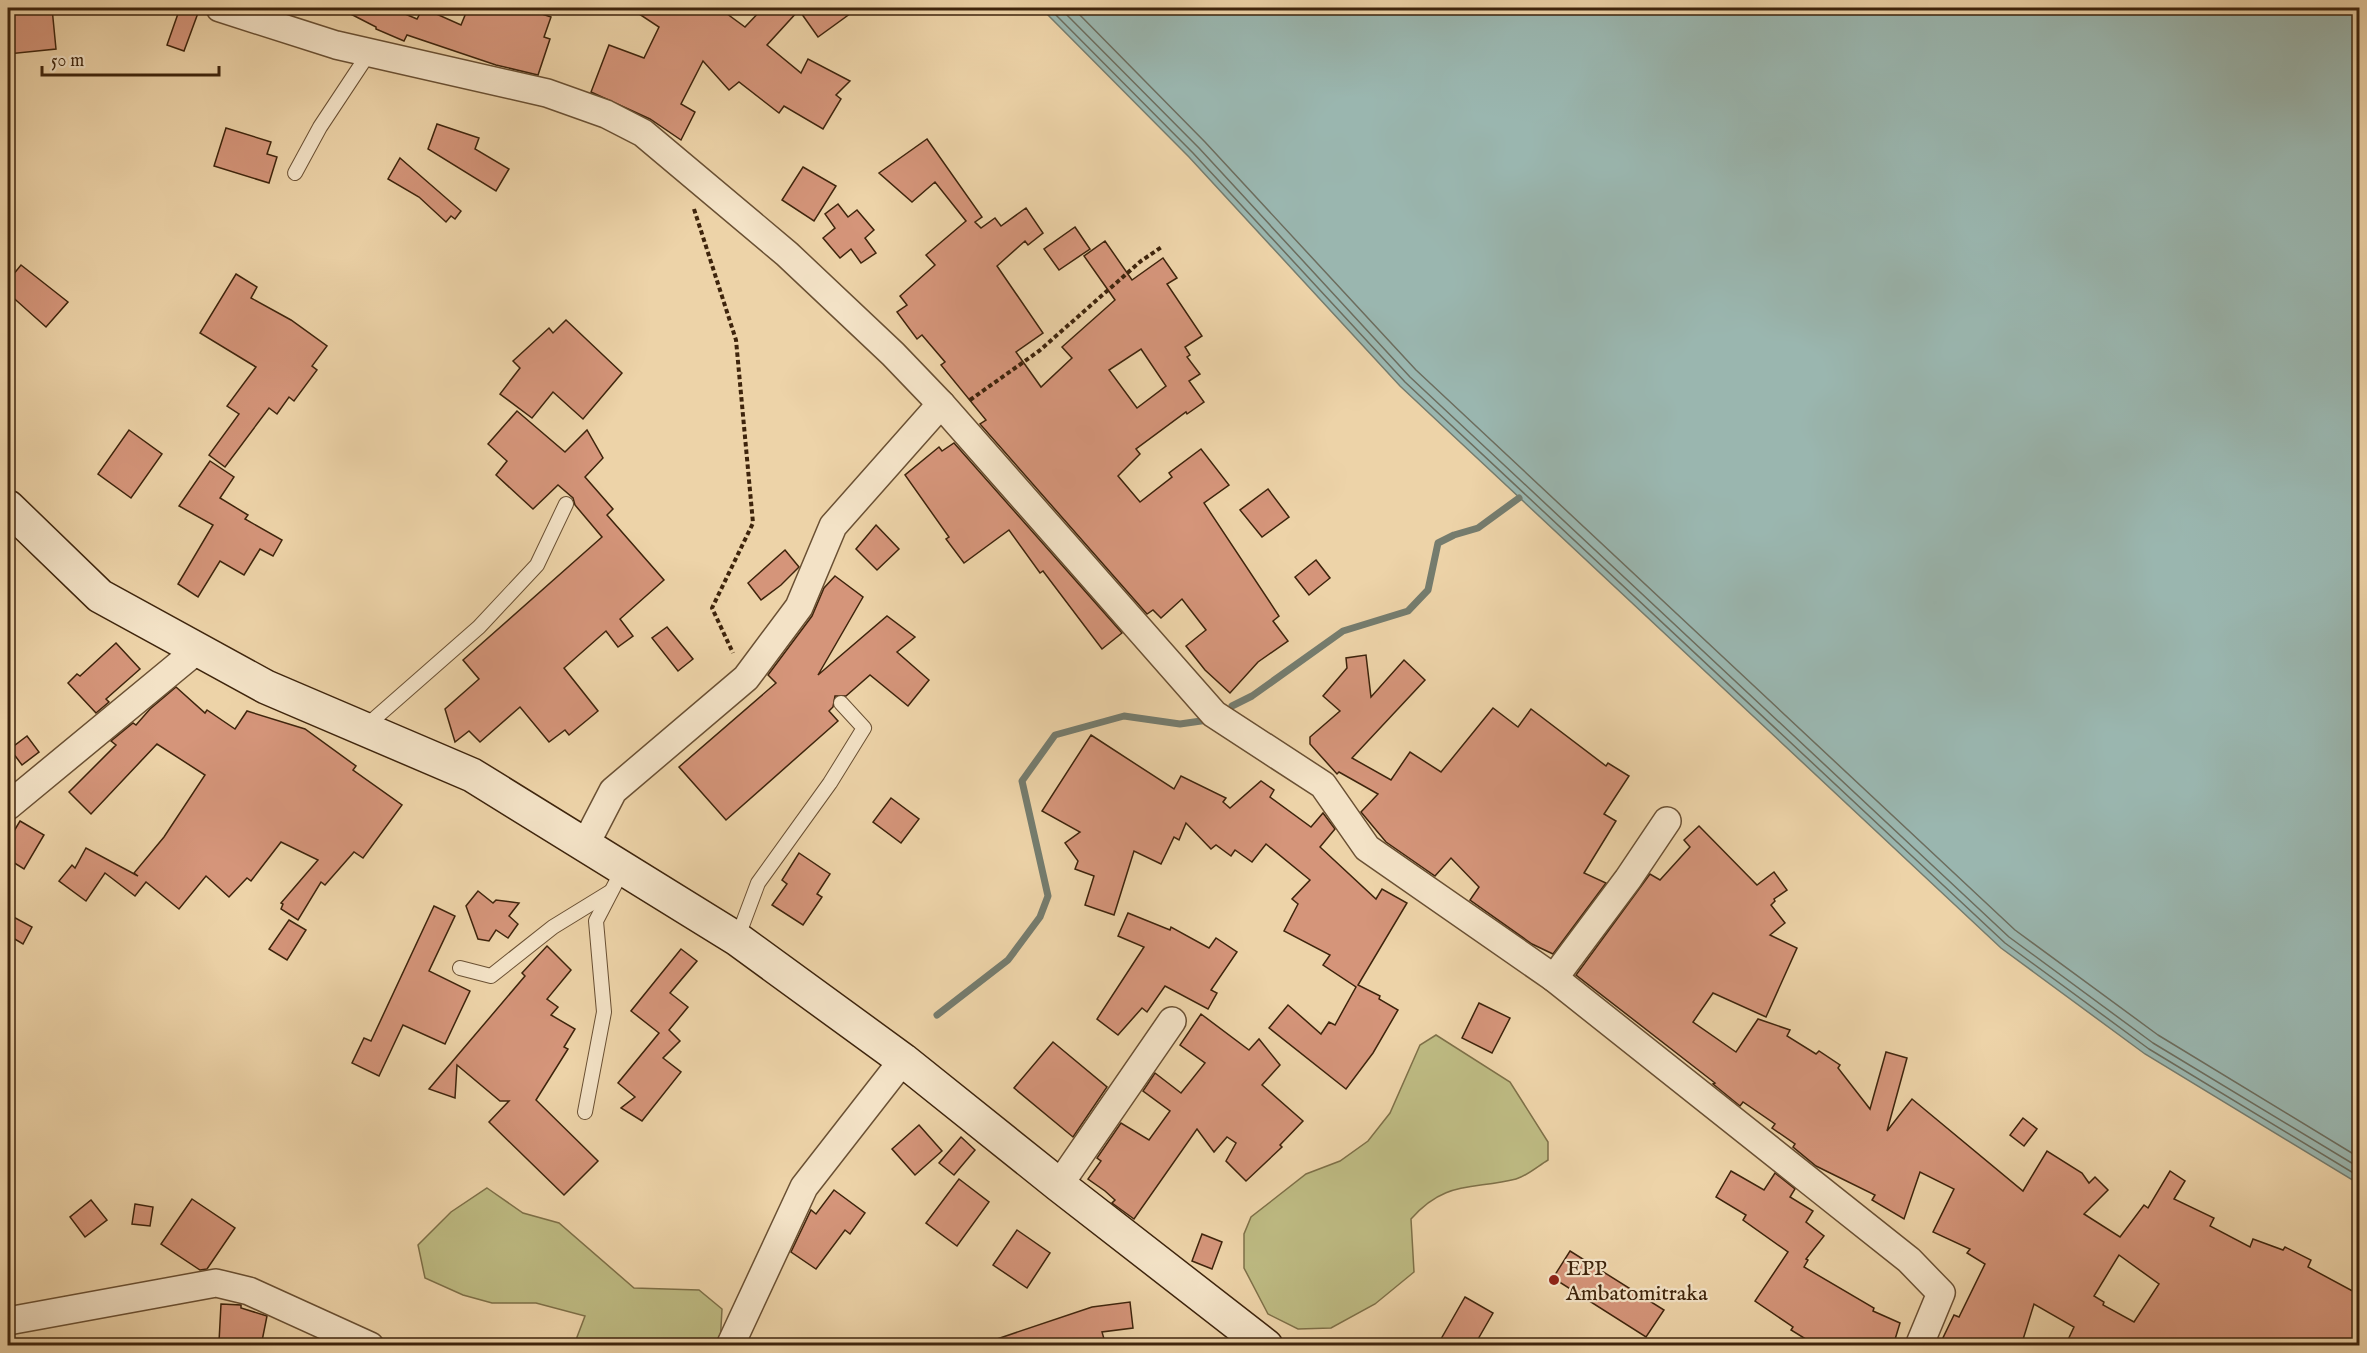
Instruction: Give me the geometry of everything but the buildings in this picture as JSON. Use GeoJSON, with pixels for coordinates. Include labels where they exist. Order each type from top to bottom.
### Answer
{"type":"FeatureCollection","features":[{"type":"Feature","properties":{"kind":"main road"},"geometry":{"type":"LineString","coordinates":[[8,507],[99,596],[266,687],[472,775],[585,845],[617,880],[737,939],[903,1060],[1266,1346]]}},
{"type":"Feature","properties":{"kind":"street"},"geometry":{"type":"LineString","coordinates":[[220,8],[336,45],[546,93],[606,114],[643,133],[674,157],[786,254],[893,354],[945,409],[1214,714],[1323,785],[1367,848],[1554,978],[1910,1260],[1941,1293],[1919,1346]]}},
{"type":"Feature","properties":{"kind":"street"},"geometry":{"type":"LineString","coordinates":[[585,845],[613,791],[746,678],[799,607],[833,526],[945,409]]}},
{"type":"Feature","properties":{"kind":"street"},"geometry":{"type":"LineString","coordinates":[[8,806],[197,650]]}},
{"type":"Feature","properties":{"kind":"street"},"geometry":{"type":"LineString","coordinates":[[1554,978],[1628,879],[1667,820]]}},
{"type":"Feature","properties":{"kind":"street"},"geometry":{"type":"LineString","coordinates":[[1059,1185],[1172,1021]]}},
{"type":"Feature","properties":{"kind":"street"},"geometry":{"type":"LineString","coordinates":[[730,1346],[804,1187],[903,1060]]}},
{"type":"Feature","properties":{"kind":"street"},"geometry":{"type":"LineString","coordinates":[[8,1321],[216,1283],[249,1291],[370,1346]]}},
{"type":"Feature","properties":{"kind":"lane"},"geometry":{"type":"LineString","coordinates":[[295,173],[320,127],[369,53]]}},
{"type":"Feature","properties":{"kind":"lane"},"geometry":{"type":"LineString","coordinates":[[363,729],[479,627],[537,565],[566,504]]}},
{"type":"Feature","properties":{"kind":"lane"},"geometry":{"type":"LineString","coordinates":[[737,939],[758,883],[830,783],[864,728],[841,703]]}},
{"type":"Feature","properties":{"kind":"lane"},"geometry":{"type":"LineString","coordinates":[[460,968],[491,976],[617,880]]}},
{"type":"Feature","properties":{"kind":"lane"},"geometry":{"type":"LineString","coordinates":[[585,1112],[603,1012],[596,921],[617,880]]}},
{"type":"Feature","properties":{"kind":"path"},"geometry":{"type":"LineString","coordinates":[[690,198],[736,340],[753,523],[712,608],[746,678]]}},
{"type":"Feature","properties":{"kind":"path"},"geometry":{"type":"LineString","coordinates":[[945,409],[1039,351],[1141,261],[1163,246]]}},
{"type":"Feature","properties":{"kind":"shaded area"},"geometry":{"type":"Polygon","coordinates":[[[1436,1035],[1510,1082],[1548,1142],[1548,1160],[1520,1178],[1460,1188],[1436,1198],[1423,1207],[1411,1219],[1414,1272],[1375,1304],[1331,1328],[1298,1329],[1268,1314],[1244,1268],[1244,1234],[1251,1217],[1306,1174],[1340,1161],[1368,1141],[1390,1113],[1420,1045],[1436,1035]]]}},
{"type":"Feature","properties":{"kind":"shaded area"},"geometry":{"type":"Polygon","coordinates":[[[487,1188],[523,1213],[559,1223],[634,1288],[699,1290],[722,1309],[720,1345],[574,1345],[585,1316],[536,1303],[492,1303],[463,1295],[425,1278],[418,1245],[451,1212],[487,1188]]]}},
{"type":"Feature","properties":{"kind":"water"},"geometry":{"type":"Polygon","coordinates":[[[1041,8],[2359,8],[2359,1184],[2145,1054],[2001,948],[1400,386],[1189,157],[1041,8]]]}},
{"type":"Feature","properties":{"kind":"waterway"},"geometry":{"type":"LineString","coordinates":[[1232,706],[1252,696],[1343,631],[1408,611],[1428,590],[1438,543],[1454,535],[1478,528],[1519,498]]}},
{"type":"Feature","properties":{"kind":"waterway"},"geometry":{"type":"LineString","coordinates":[[937,1015],[1008,960],[1040,917],[1048,896],[1022,781],[1055,735],[1124,716],[1180,724],[1208,720]]}},
{"type":"Feature","properties":{"kind":"place","name":"EPP Ambatomitraka"},"geometry":{"type":"Point","coordinates":[1554,1280]}}]}
